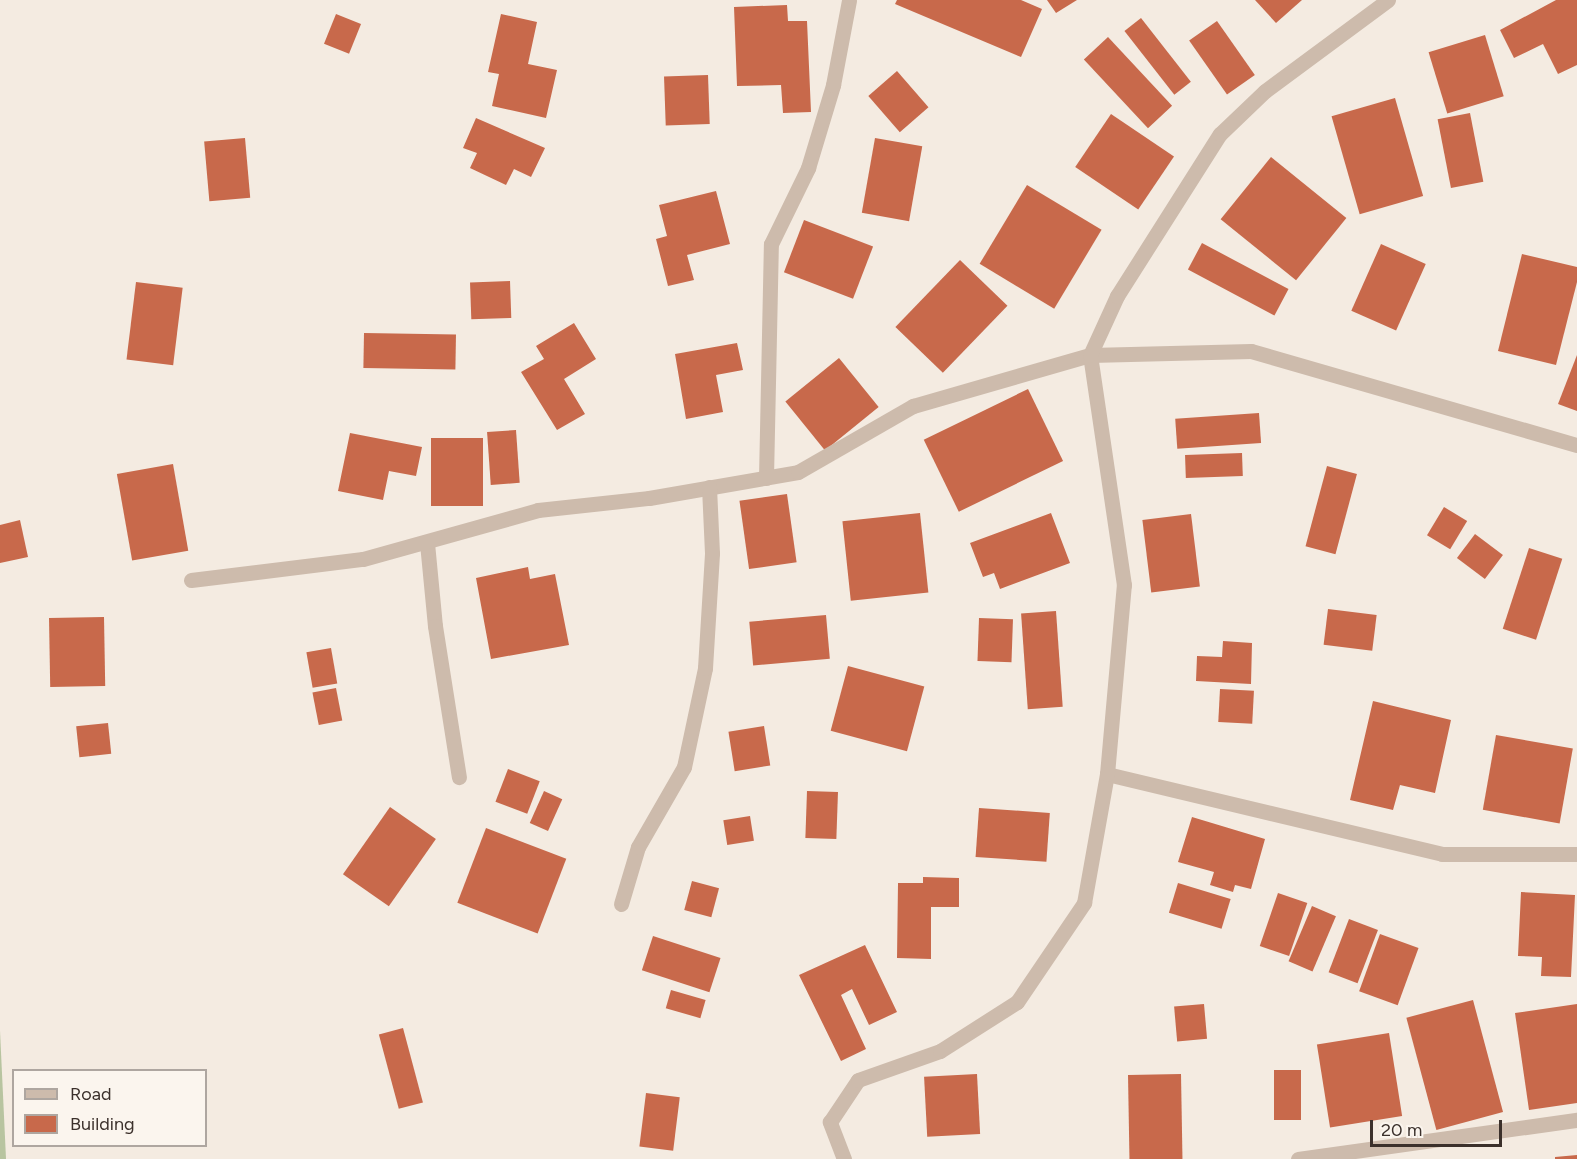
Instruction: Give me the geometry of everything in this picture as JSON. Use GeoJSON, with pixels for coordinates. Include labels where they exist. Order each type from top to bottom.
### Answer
{"type":"FeatureCollection","features":[{"type":"Feature","properties":{"kind":"street"},"geometry":{"type":"LineString","coordinates":[[766,478],[771,244],[808,168],[832,85],[849,0]]}},
{"type":"Feature","properties":{"kind":"street"},"geometry":{"type":"LineString","coordinates":[[844,1159],[830,1122],[858,1080],[940,1051],[1017,1002],[1084,903],[1107,774],[1124,585],[1090,355],[1117,296],[1220,134],[1265,91],[1388,0]]}},
{"type":"Feature","properties":{"kind":"street"},"geometry":{"type":"LineString","coordinates":[[191,580],[363,560],[537,510],[649,498],[798,472],[913,406],[1090,355],[1251,351],[1577,445]]}},
{"type":"Feature","properties":{"kind":"street"},"geometry":{"type":"LineString","coordinates":[[621,904],[638,846],[684,767],[705,668],[712,553],[709,487]]}},
{"type":"Feature","properties":{"kind":"street"},"geometry":{"type":"LineString","coordinates":[[427,543],[435,626],[459,777]]}},
{"type":"Feature","properties":{"kind":"street"},"geometry":{"type":"LineString","coordinates":[[1107,774],[1442,854],[1577,854]]}},
{"type":"Feature","properties":{"kind":"street"},"geometry":{"type":"LineString","coordinates":[[1298,1159],[1577,1120]]}},
{"type":"Feature","properties":{"kind":"green space"},"geometry":{"type":"Polygon","coordinates":[[[0,1031],[6,1159],[0,1159],[0,1031]]]}},
{"type":"Feature","properties":{"kind":"building"},"geometry":{"type":"Polygon","coordinates":[[[897,0],[1021,0],[1042,9],[1021,57],[895,4],[897,0]]]}},
{"type":"Feature","properties":{"kind":"building"},"geometry":{"type":"Polygon","coordinates":[[[1047,0],[1077,0],[1056,13],[1047,0]]]}},
{"type":"Feature","properties":{"kind":"building"},"geometry":{"type":"Polygon","coordinates":[[[1255,0],[1302,0],[1276,23],[1255,0]]]}},
{"type":"Feature","properties":{"kind":"building"},"geometry":{"type":"Polygon","coordinates":[[[1556,0],[1577,0],[1577,65],[1558,74],[1543,44],[1514,58],[1500,30],[1556,0]]]}},
{"type":"Feature","properties":{"kind":"building"},"geometry":{"type":"Polygon","coordinates":[[[787,5],[788,21],[807,21],[811,112],[783,113],[781,85],[737,86],[734,7],[787,5]]]}},
{"type":"Feature","properties":{"kind":"building"},"geometry":{"type":"Polygon","coordinates":[[[336,14],[361,24],[349,54],[324,44],[336,14]]]}},
{"type":"Feature","properties":{"kind":"building"},"geometry":{"type":"Polygon","coordinates":[[[501,14],[537,22],[528,64],[557,70],[546,118],[492,106],[499,74],[488,72],[501,14]]]}},
{"type":"Feature","properties":{"kind":"building"},"geometry":{"type":"Polygon","coordinates":[[[1141,18],[1191,82],[1174,95],[1124,31],[1141,18]]]}},
{"type":"Feature","properties":{"kind":"building"},"geometry":{"type":"Polygon","coordinates":[[[1217,21],[1255,75],[1227,95],[1189,41],[1217,21]]]}},
{"type":"Feature","properties":{"kind":"building"},"geometry":{"type":"Polygon","coordinates":[[[1485,35],[1504,96],[1447,113],[1429,52],[1485,35]]]}},
{"type":"Feature","properties":{"kind":"building"},"geometry":{"type":"Polygon","coordinates":[[[1108,37],[1172,106],[1148,128],[1084,60],[1108,37]]]}},
{"type":"Feature","properties":{"kind":"building"},"geometry":{"type":"Polygon","coordinates":[[[897,71],[928,107],[900,132],[868,96],[897,71]]]}},
{"type":"Feature","properties":{"kind":"building"},"geometry":{"type":"Polygon","coordinates":[[[708,75],[710,124],[666,126],[664,77],[708,75]]]}},
{"type":"Feature","properties":{"kind":"building"},"geometry":{"type":"Polygon","coordinates":[[[1395,98],[1423,196],[1360,214],[1332,116],[1395,98]]]}},
{"type":"Feature","properties":{"kind":"building"},"geometry":{"type":"Polygon","coordinates":[[[1470,113],[1483,182],[1451,188],[1438,119],[1470,113]]]}},
{"type":"Feature","properties":{"kind":"building"},"geometry":{"type":"Polygon","coordinates":[[[1111,114],[1174,156],[1138,210],[1075,167],[1111,114]]]}},
{"type":"Feature","properties":{"kind":"building"},"geometry":{"type":"Polygon","coordinates":[[[476,118],[545,148],[531,177],[514,169],[506,185],[470,168],[477,153],[463,148],[476,118]]]}},
{"type":"Feature","properties":{"kind":"building"},"geometry":{"type":"Polygon","coordinates":[[[245,138],[250,198],[209,201],[204,142],[245,138]]]}},
{"type":"Feature","properties":{"kind":"building"},"geometry":{"type":"Polygon","coordinates":[[[875,138],[922,146],[909,221],[862,213],[875,138]]]}},
{"type":"Feature","properties":{"kind":"building"},"geometry":{"type":"Polygon","coordinates":[[[1271,157],[1346,218],[1296,280],[1221,219],[1271,157]]]}},
{"type":"Feature","properties":{"kind":"building"},"geometry":{"type":"Polygon","coordinates":[[[1027,185],[1102,230],[1054,309],[980,264],[1027,185]]]}},
{"type":"Feature","properties":{"kind":"building"},"geometry":{"type":"Polygon","coordinates":[[[716,191],[730,244],[687,255],[694,280],[668,286],[656,239],[667,236],[659,205],[716,191]]]}},
{"type":"Feature","properties":{"kind":"building"},"geometry":{"type":"Polygon","coordinates":[[[804,220],[873,247],[853,299],[784,272],[804,220]]]}},
{"type":"Feature","properties":{"kind":"building"},"geometry":{"type":"Polygon","coordinates":[[[1202,243],[1289,289],[1274,315],[1188,269],[1202,243]]]}},
{"type":"Feature","properties":{"kind":"building"},"geometry":{"type":"Polygon","coordinates":[[[1381,244],[1426,264],[1396,331],[1351,311],[1381,244]]]}},
{"type":"Feature","properties":{"kind":"building"},"geometry":{"type":"Polygon","coordinates":[[[1522,254],[1577,267],[1577,282],[1556,365],[1498,351],[1522,254]]]}},
{"type":"Feature","properties":{"kind":"building"},"geometry":{"type":"Polygon","coordinates":[[[960,260],[1007,306],[943,373],[895,327],[960,260]]]}},
{"type":"Feature","properties":{"kind":"building"},"geometry":{"type":"Polygon","coordinates":[[[510,281],[511,318],[471,319],[470,282],[510,281]]]}},
{"type":"Feature","properties":{"kind":"building"},"geometry":{"type":"Polygon","coordinates":[[[136,282],[183,288],[173,365],[126,359],[136,282]]]}},
{"type":"Feature","properties":{"kind":"building"},"geometry":{"type":"Polygon","coordinates":[[[574,323],[596,359],[564,379],[585,414],[557,430],[521,372],[544,359],[536,346],[574,323]]]}},
{"type":"Feature","properties":{"kind":"building"},"geometry":{"type":"Polygon","coordinates":[[[364,333],[456,335],[455,370],[363,368],[364,333]]]}},
{"type":"Feature","properties":{"kind":"building"},"geometry":{"type":"Polygon","coordinates":[[[737,343],[743,370],[716,375],[723,412],[686,419],[675,354],[737,343]]]}},
{"type":"Feature","properties":{"kind":"building"},"geometry":{"type":"Polygon","coordinates":[[[1577,355],[1577,411],[1558,404],[1577,355]]]}},
{"type":"Feature","properties":{"kind":"building"},"geometry":{"type":"Polygon","coordinates":[[[839,358],[879,407],[825,450],[785,401],[839,358]]]}},
{"type":"Feature","properties":{"kind":"building"},"geometry":{"type":"Polygon","coordinates":[[[1028,389],[1063,461],[959,512],[924,440],[1028,389]]]}},
{"type":"Feature","properties":{"kind":"building"},"geometry":{"type":"Polygon","coordinates":[[[1259,413],[1261,443],[1177,449],[1175,419],[1259,413]]]}},
{"type":"Feature","properties":{"kind":"building"},"geometry":{"type":"Polygon","coordinates":[[[516,430],[520,483],[491,485],[487,432],[516,430]]]}},
{"type":"Feature","properties":{"kind":"building"},"geometry":{"type":"Polygon","coordinates":[[[350,433],[422,447],[416,476],[389,471],[383,500],[338,491],[350,433]]]}},
{"type":"Feature","properties":{"kind":"building"},"geometry":{"type":"Polygon","coordinates":[[[431,438],[483,438],[483,506],[431,506],[431,438]]]}},
{"type":"Feature","properties":{"kind":"building"},"geometry":{"type":"Polygon","coordinates":[[[1242,453],[1243,476],[1186,478],[1185,455],[1242,453]]]}},
{"type":"Feature","properties":{"kind":"building"},"geometry":{"type":"Polygon","coordinates":[[[173,464],[188,551],[132,561],[117,474],[173,464]]]}},
{"type":"Feature","properties":{"kind":"building"},"geometry":{"type":"Polygon","coordinates":[[[1327,466],[1357,474],[1335,554],[1306,546],[1327,466]]]}},
{"type":"Feature","properties":{"kind":"building"},"geometry":{"type":"Polygon","coordinates":[[[787,494],[797,562],[749,569],[739,501],[787,494]]]}},
{"type":"Feature","properties":{"kind":"building"},"geometry":{"type":"Polygon","coordinates":[[[1444,507],[1467,521],[1450,549],[1427,535],[1444,507]]]}},
{"type":"Feature","properties":{"kind":"building"},"geometry":{"type":"Polygon","coordinates":[[[920,513],[928,593],[851,601],[842,521],[920,513]]]}},
{"type":"Feature","properties":{"kind":"building"},"geometry":{"type":"Polygon","coordinates":[[[1051,513],[1070,563],[1000,589],[994,573],[983,577],[970,543],[1051,513]]]}},
{"type":"Feature","properties":{"kind":"building"},"geometry":{"type":"Polygon","coordinates":[[[1191,514],[1200,586],[1151,592],[1142,520],[1191,514]]]}},
{"type":"Feature","properties":{"kind":"building"},"geometry":{"type":"Polygon","coordinates":[[[20,520],[28,557],[0,563],[0,525],[20,520]]]}},
{"type":"Feature","properties":{"kind":"building"},"geometry":{"type":"Polygon","coordinates":[[[1475,534],[1503,555],[1485,579],[1457,558],[1475,534]]]}},
{"type":"Feature","properties":{"kind":"building"},"geometry":{"type":"Polygon","coordinates":[[[1529,548],[1562,559],[1536,640],[1503,629],[1529,548]]]}},
{"type":"Feature","properties":{"kind":"building"},"geometry":{"type":"Polygon","coordinates":[[[528,567],[530,579],[555,574],[569,645],[491,659],[476,578],[528,567]]]}},
{"type":"Feature","properties":{"kind":"building"},"geometry":{"type":"Polygon","coordinates":[[[1328,609],[1377,615],[1372,651],[1324,645],[1328,609]]]}},
{"type":"Feature","properties":{"kind":"building"},"geometry":{"type":"Polygon","coordinates":[[[1056,611],[1063,707],[1028,709],[1021,613],[1056,611]]]}},
{"type":"Feature","properties":{"kind":"building"},"geometry":{"type":"Polygon","coordinates":[[[826,615],[830,659],[753,666],[749,622],[826,615]]]}},
{"type":"Feature","properties":{"kind":"building"},"geometry":{"type":"Polygon","coordinates":[[[104,617],[105,686],[50,687],[49,618],[104,617]]]}},
{"type":"Feature","properties":{"kind":"building"},"geometry":{"type":"Polygon","coordinates":[[[979,618],[1013,619],[1011,662],[977,661],[979,618]]]}},
{"type":"Feature","properties":{"kind":"building"},"geometry":{"type":"Polygon","coordinates":[[[1223,641],[1252,643],[1251,684],[1196,681],[1197,656],[1222,657],[1223,641]]]}},
{"type":"Feature","properties":{"kind":"building"},"geometry":{"type":"Polygon","coordinates":[[[331,648],[337,683],[313,688],[306,652],[331,648]]]}},
{"type":"Feature","properties":{"kind":"building"},"geometry":{"type":"Polygon","coordinates":[[[848,666],[924,686],[907,751],[831,731],[848,666]]]}},
{"type":"Feature","properties":{"kind":"building"},"geometry":{"type":"Polygon","coordinates":[[[336,688],[342,720],[319,725],[312,693],[336,688]]]}},
{"type":"Feature","properties":{"kind":"building"},"geometry":{"type":"Polygon","coordinates":[[[1220,689],[1254,691],[1252,724],[1218,722],[1220,689]]]}},
{"type":"Feature","properties":{"kind":"building"},"geometry":{"type":"Polygon","coordinates":[[[1373,701],[1451,720],[1435,793],[1400,785],[1393,810],[1350,800],[1373,701]]]}},
{"type":"Feature","properties":{"kind":"building"},"geometry":{"type":"Polygon","coordinates":[[[108,723],[111,754],[79,757],[76,726],[108,723]]]}},
{"type":"Feature","properties":{"kind":"building"},"geometry":{"type":"Polygon","coordinates":[[[764,726],[770,766],[735,771],[728,732],[764,726]]]}},
{"type":"Feature","properties":{"kind":"building"},"geometry":{"type":"Polygon","coordinates":[[[1496,735],[1573,749],[1560,823],[1483,810],[1496,735]]]}},
{"type":"Feature","properties":{"kind":"building"},"geometry":{"type":"Polygon","coordinates":[[[508,769],[540,781],[527,814],[495,802],[508,769]]]}},
{"type":"Feature","properties":{"kind":"building"},"geometry":{"type":"Polygon","coordinates":[[[544,791],[562,799],[548,831],[530,823],[544,791]]]}},
{"type":"Feature","properties":{"kind":"building"},"geometry":{"type":"Polygon","coordinates":[[[807,791],[838,792],[836,839],[805,838],[807,791]]]}},
{"type":"Feature","properties":{"kind":"building"},"geometry":{"type":"Polygon","coordinates":[[[390,807],[436,839],[389,906],[343,874],[390,807]]]}},
{"type":"Feature","properties":{"kind":"building"},"geometry":{"type":"Polygon","coordinates":[[[979,808],[1050,813],[1046,862],[976,857],[979,808]]]}},
{"type":"Feature","properties":{"kind":"building"},"geometry":{"type":"Polygon","coordinates":[[[750,816],[754,841],[727,845],[723,820],[750,816]]]}},
{"type":"Feature","properties":{"kind":"building"},"geometry":{"type":"Polygon","coordinates":[[[1192,817],[1265,839],[1251,889],[1235,885],[1233,892],[1210,885],[1214,872],[1178,862],[1192,817]]]}},
{"type":"Feature","properties":{"kind":"building"},"geometry":{"type":"Polygon","coordinates":[[[486,828],[566,859],[538,934],[457,903],[486,828]]]}},
{"type":"Feature","properties":{"kind":"building"},"geometry":{"type":"Polygon","coordinates":[[[923,877],[959,878],[959,907],[931,907],[931,959],[897,958],[898,883],[923,883],[923,877]]]}},
{"type":"Feature","properties":{"kind":"building"},"geometry":{"type":"Polygon","coordinates":[[[692,881],[719,888],[711,917],[684,910],[692,881]]]}},
{"type":"Feature","properties":{"kind":"building"},"geometry":{"type":"Polygon","coordinates":[[[1178,883],[1231,899],[1222,929],[1169,913],[1178,883]]]}},
{"type":"Feature","properties":{"kind":"building"},"geometry":{"type":"Polygon","coordinates":[[[1521,892],[1575,895],[1571,977],[1541,976],[1542,957],[1518,956],[1521,892]]]}},
{"type":"Feature","properties":{"kind":"building"},"geometry":{"type":"Polygon","coordinates":[[[1278,893],[1307,903],[1289,956],[1260,946],[1278,893]]]}},
{"type":"Feature","properties":{"kind":"building"},"geometry":{"type":"Polygon","coordinates":[[[1312,906],[1336,916],[1312,971],[1289,961],[1312,906]]]}},
{"type":"Feature","properties":{"kind":"building"},"geometry":{"type":"Polygon","coordinates":[[[1349,919],[1378,930],[1358,983],[1329,972],[1349,919]]]}},
{"type":"Feature","properties":{"kind":"building"},"geometry":{"type":"Polygon","coordinates":[[[1380,934],[1419,948],[1398,1005],[1359,991],[1380,934]]]}},
{"type":"Feature","properties":{"kind":"building"},"geometry":{"type":"Polygon","coordinates":[[[653,936],[721,958],[709,992],[642,970],[653,936]]]}},
{"type":"Feature","properties":{"kind":"building"},"geometry":{"type":"Polygon","coordinates":[[[865,945],[897,1012],[869,1025],[852,989],[841,995],[866,1049],[841,1061],[799,975],[865,945]]]}},
{"type":"Feature","properties":{"kind":"building"},"geometry":{"type":"Polygon","coordinates":[[[671,990],[706,1000],[700,1018],[666,1008],[671,990]]]}},
{"type":"Feature","properties":{"kind":"building"},"geometry":{"type":"Polygon","coordinates":[[[1473,1000],[1503,1112],[1436,1130],[1406,1018],[1473,1000]]]}},
{"type":"Feature","properties":{"kind":"building"},"geometry":{"type":"Polygon","coordinates":[[[1204,1004],[1207,1039],[1177,1041],[1174,1007],[1204,1004]]]}},
{"type":"Feature","properties":{"kind":"building"},"geometry":{"type":"Polygon","coordinates":[[[1577,1004],[1577,1103],[1529,1110],[1515,1013],[1577,1004]]]}},
{"type":"Feature","properties":{"kind":"building"},"geometry":{"type":"Polygon","coordinates":[[[403,1028],[423,1102],[399,1109],[379,1034],[403,1028]]]}},
{"type":"Feature","properties":{"kind":"building"},"geometry":{"type":"Polygon","coordinates":[[[1389,1033],[1402,1116],[1330,1127],[1317,1044],[1389,1033]]]}},
{"type":"Feature","properties":{"kind":"building"},"geometry":{"type":"Polygon","coordinates":[[[1274,1070],[1301,1070],[1301,1120],[1274,1120],[1274,1070]]]}},
{"type":"Feature","properties":{"kind":"building"},"geometry":{"type":"Polygon","coordinates":[[[977,1074],[980,1134],[927,1137],[924,1077],[977,1074]]]}},
{"type":"Feature","properties":{"kind":"building"},"geometry":{"type":"Polygon","coordinates":[[[1181,1074],[1182,1159],[1129,1159],[1128,1075],[1181,1074]]]}},
{"type":"Feature","properties":{"kind":"building"},"geometry":{"type":"Polygon","coordinates":[[[646,1093],[680,1097],[673,1151],[639,1147],[646,1093]]]}},
{"type":"Feature","properties":{"kind":"building"},"geometry":{"type":"Polygon","coordinates":[[[1577,1155],[1577,1159],[1555,1159],[1555,1157],[1577,1155]]]}}]}
